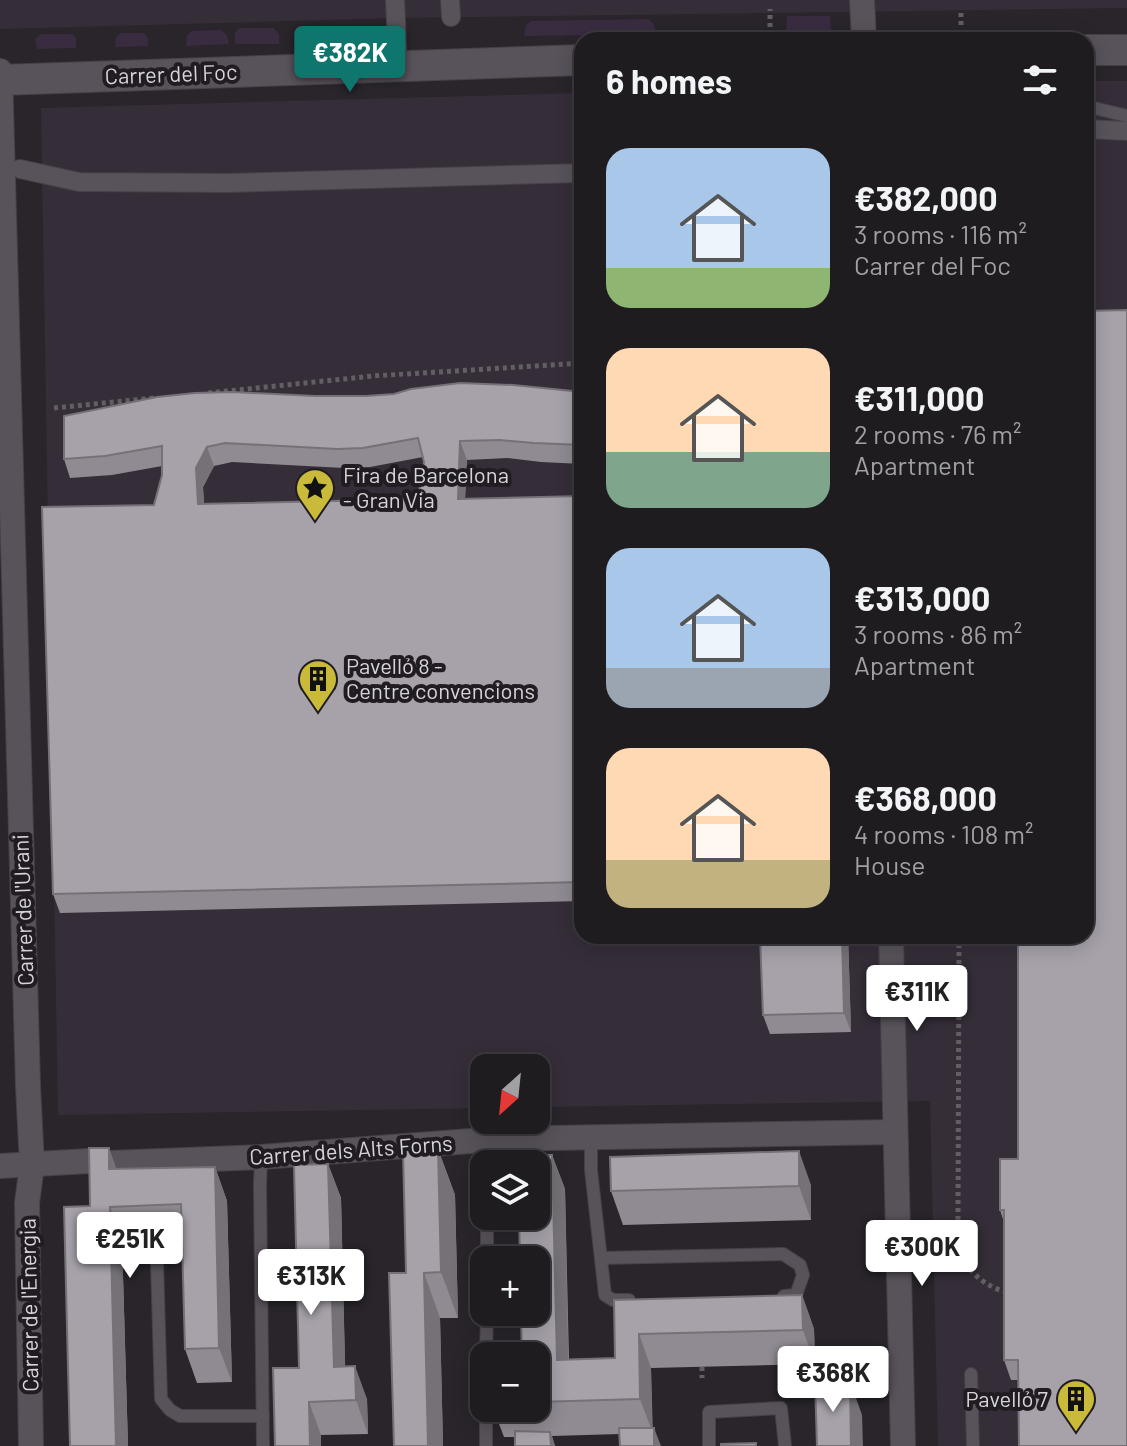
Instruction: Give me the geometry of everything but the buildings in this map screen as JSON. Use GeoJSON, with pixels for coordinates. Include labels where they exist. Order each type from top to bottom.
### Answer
{"type":"FeatureCollection","features":[{"type":"Feature","properties":{"kind":"street"},"geometry":{"type":"LineString","coordinates":[[395,0],[398,65]]}},
{"type":"Feature","properties":{"kind":"street"},"geometry":{"type":"LineString","coordinates":[[862,0],[864,32]]}},
{"type":"Feature","properties":{"kind":"street"},"geometry":{"type":"LineString","coordinates":[[1094,50],[1127,50]]}},
{"type":"Feature","properties":{"kind":"street","name":"Carrer del Foc"},"geometry":{"type":"LineString","coordinates":[[0,80],[574,60]]}},
{"type":"Feature","properties":{"kind":"street","name":"Carrer de l'Urani"},"geometry":{"type":"LineString","coordinates":[[0,71],[32,1165]]}},
{"type":"Feature","properties":{"kind":"street"},"geometry":{"type":"LineString","coordinates":[[1094,129],[1127,131]]}},
{"type":"Feature","properties":{"kind":"street"},"geometry":{"type":"LineString","coordinates":[[27,170],[79,182],[213,183],[574,173]]}},
{"type":"Feature","properties":{"kind":"street"},"geometry":{"type":"LineString","coordinates":[[891,944],[903,1446]]}},
{"type":"Feature","properties":{"kind":"street","name":"Carrer dels Alts Forns"},"geometry":{"type":"LineString","coordinates":[[0,1166],[261,1157],[497,1139],[895,1132]]}},
{"type":"Feature","properties":{"kind":"street","name":"Carrer de l'Energia"},"geometry":{"type":"LineString","coordinates":[[31,1446],[27,1203],[32,1165]]}},
{"type":"Feature","properties":{"kind":"lane"},"geometry":{"type":"LineString","coordinates":[[1094,108],[1127,116]]}},
{"type":"Feature","properties":{"kind":"lane"},"geometry":{"type":"LineString","coordinates":[[591,1137],[591,1170],[605,1295],[613,1300],[643,1299]]}},
{"type":"Feature","properties":{"kind":"lane"},"geometry":{"type":"LineString","coordinates":[[494,1150],[497,1139]]}},
{"type":"Feature","properties":{"kind":"lane"},"geometry":{"type":"LineString","coordinates":[[261,1157],[263,1446]]}},
{"type":"Feature","properties":{"kind":"lane"},"geometry":{"type":"LineString","coordinates":[[601,1258],[783,1254],[800,1265],[803,1275],[796,1295],[766,1296]]}},
{"type":"Feature","properties":{"kind":"lane"},"geometry":{"type":"LineString","coordinates":[[157,1262],[161,1399],[180,1416],[263,1416]]}},
{"type":"Feature","properties":{"kind":"lane"},"geometry":{"type":"LineString","coordinates":[[971,1374],[973,1446]]}},
{"type":"Feature","properties":{"kind":"lane"},"geometry":{"type":"LineString","coordinates":[[709,1446],[709,1412],[781,1408],[785,1446]]}},
{"type":"Feature","properties":{"kind":"lane"},"geometry":{"type":"LineString","coordinates":[[486,1422],[486,1446]]}},
{"type":"Feature","properties":{"kind":"path"},"geometry":{"type":"LineString","coordinates":[[770,9],[770,27]]}},
{"type":"Feature","properties":{"kind":"path"},"geometry":{"type":"LineString","coordinates":[[961,13],[961,25]]}},
{"type":"Feature","properties":{"kind":"path"},"geometry":{"type":"LineString","coordinates":[[206,393],[373,376],[574,363]]}},
{"type":"Feature","properties":{"kind":"path"},"geometry":{"type":"LineString","coordinates":[[54,408],[160,397]]}},
{"type":"Feature","properties":{"kind":"path"},"geometry":{"type":"LineString","coordinates":[[959,944],[960,1250],[968,1267],[985,1283],[1006,1293],[1019,1294]]}},
{"type":"Feature","properties":{"kind":"path"},"geometry":{"type":"LineString","coordinates":[[702,1367],[702,1378]]}},
{"type":"Feature","properties":{"kind":"shaded area"},"geometry":{"type":"Polygon","coordinates":[[[0,0],[1127,0],[1127,8],[396,18],[0,29],[0,0]]]}},
{"type":"Feature","properties":{"kind":"shaded area"},"geometry":{"type":"Polygon","coordinates":[[[787,16],[830,16],[831,31],[786,31],[787,16]]]}},
{"type":"Feature","properties":{"kind":"shaded area"},"geometry":{"type":"Polygon","coordinates":[[[648,19],[654,24],[656,32],[574,32],[574,35],[524,36],[526,26],[531,21],[648,19]]]}},
{"type":"Feature","properties":{"kind":"shaded area"},"geometry":{"type":"Polygon","coordinates":[[[373,26],[378,31],[379,41],[311,43],[312,32],[318,27],[373,26]]]}},
{"type":"Feature","properties":{"kind":"shaded area"},"geometry":{"type":"Polygon","coordinates":[[[239,28],[274,28],[279,35],[279,44],[235,44],[235,33],[239,28]]]}},
{"type":"Feature","properties":{"kind":"shaded area"},"geometry":{"type":"Polygon","coordinates":[[[221,30],[227,35],[229,44],[186,46],[187,36],[192,31],[221,30]]]}},
{"type":"Feature","properties":{"kind":"shaded area"},"geometry":{"type":"Polygon","coordinates":[[[121,33],[144,33],[148,46],[115,47],[116,37],[121,33]]]}},
{"type":"Feature","properties":{"kind":"shaded area"},"geometry":{"type":"Polygon","coordinates":[[[41,34],[72,34],[76,38],[76,48],[37,49],[35,39],[41,34]]]}},
{"type":"Feature","properties":{"kind":"shaded area","name":"Fira de Barcelona - Gran Via"},"geometry":{"type":"Polygon","coordinates":[[[1094,81],[1127,81],[1127,1446],[938,1446],[930,1101],[550,1107],[550,1054],[470,1054],[470,1108],[58,1115],[41,108],[574,93],[574,944],[1094,944],[1094,81]]]}},
{"type":"Feature","properties":{"kind":"place","name":"Fira de Barcelona - Gran Via"},"geometry":{"type":"Point","coordinates":[315,522]}},
{"type":"Feature","properties":{"kind":"place","name":"Pavelló 8 - Centre convencions"},"geometry":{"type":"Point","coordinates":[318,713]}},
{"type":"Feature","properties":{"kind":"place","name":"Pavelló 7"},"geometry":{"type":"Point","coordinates":[1076,1433]}}]}
